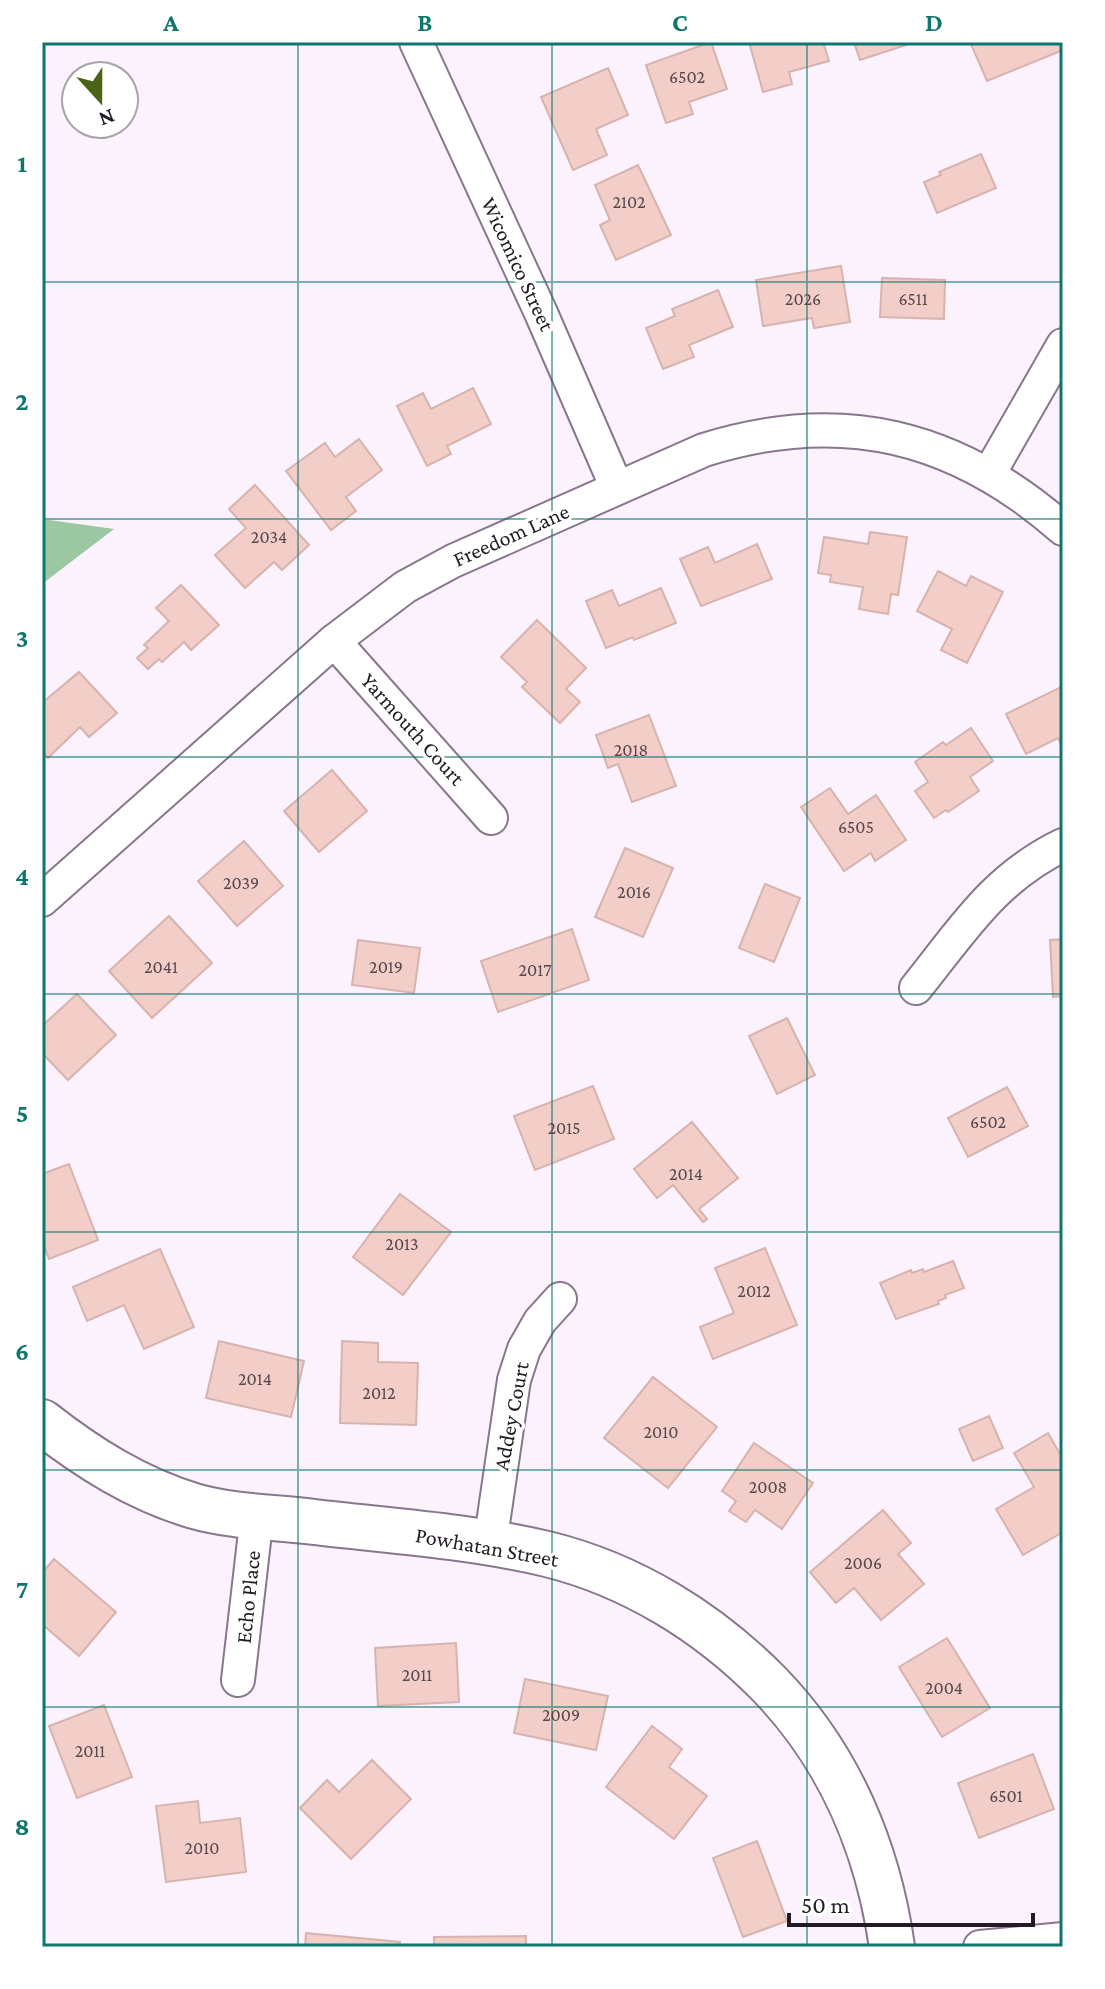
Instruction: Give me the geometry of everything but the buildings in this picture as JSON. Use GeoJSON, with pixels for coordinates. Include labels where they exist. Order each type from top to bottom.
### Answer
{"type":"FeatureCollection","features":[{"type":"Feature","properties":{"kind":"street","name":"Wicomico Street"},"geometry":{"type":"LineString","coordinates":[[424,44],[617,488]]}},
{"type":"Feature","properties":{"kind":"street"},"geometry":{"type":"LineString","coordinates":[[989,474],[1063,345]]}},
{"type":"Feature","properties":{"kind":"street","name":"Freedom Lane"},"geometry":{"type":"LineString","coordinates":[[42,900],[334,641],[417,580],[453,561],[704,450],[738,439],[785,431],[838,429],[892,436],[944,452],[989,474],[1042,510],[1063,529]]}},
{"type":"Feature","properties":{"kind":"street","name":"Yarmouth Court"},"geometry":{"type":"LineString","coordinates":[[334,641],[491,818]]}},
{"type":"Feature","properties":{"kind":"street"},"geometry":{"type":"LineString","coordinates":[[916,988],[987,898],[1018,871],[1063,845]]}},
{"type":"Feature","properties":{"kind":"street","name":"Addey Court"},"geometry":{"type":"LineString","coordinates":[[490,1544],[514,1380],[524,1349],[540,1321],[560,1299]]}},
{"type":"Feature","properties":{"kind":"street","name":"Powhatan Street"},"geometry":{"type":"LineString","coordinates":[[42,1422],[82,1453],[130,1481],[192,1505],[490,1544],[548,1555],[602,1572],[640,1589],[694,1620],[755,1670],[787,1703],[824,1752],[852,1803],[876,1870],[892,1947]]}},
{"type":"Feature","properties":{"kind":"street","name":"Echo Place"},"geometry":{"type":"LineString","coordinates":[[238,1680],[257,1515]]}},
{"type":"Feature","properties":{"kind":"street"},"geometry":{"type":"LineString","coordinates":[[980,1947],[1063,1939]]}},
{"type":"Feature","properties":{"kind":"green space"},"geometry":{"type":"Polygon","coordinates":[[[42,519],[114,529],[42,584],[42,519]]]}}]}
